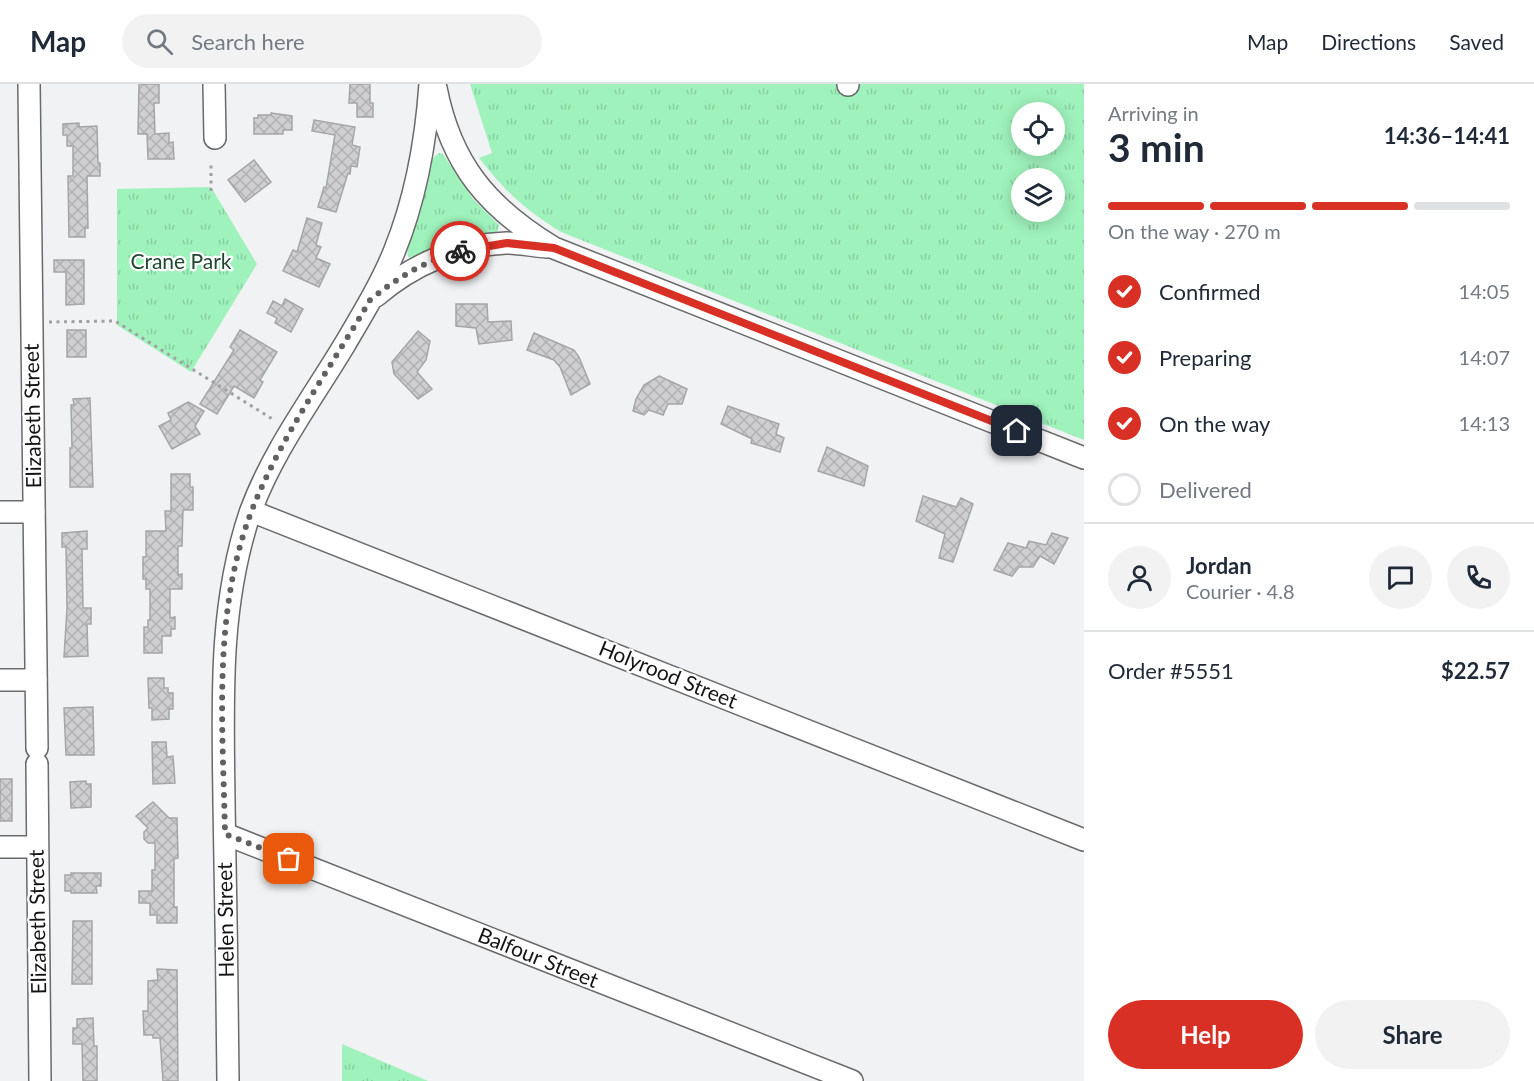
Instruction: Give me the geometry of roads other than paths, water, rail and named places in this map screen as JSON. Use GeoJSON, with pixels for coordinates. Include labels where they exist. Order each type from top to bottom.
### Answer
{"type":"FeatureCollection","features":[{"type":"Feature","properties":{"kind":"street","name":"Elizabeth Street"},"geometry":{"type":"LineString","coordinates":[[29,84],[40,1081]]}},
{"type":"Feature","properties":{"kind":"street"},"geometry":{"type":"LineString","coordinates":[[214,84],[215,138]]}},
{"type":"Feature","properties":{"kind":"street","name":"Helen Street"},"geometry":{"type":"LineString","coordinates":[[228,1081],[223,684],[228,603],[238,554],[251,511],[273,462],[370,300],[394,254],[422,159],[430,84]]}},
{"type":"Feature","properties":{"kind":"street"},"geometry":{"type":"LineString","coordinates":[[435,84],[439,104],[452,141],[469,174],[501,211],[526,231],[554,248],[1084,458]]}},
{"type":"Feature","properties":{"kind":"street"},"geometry":{"type":"LineString","coordinates":[[370,300],[411,270],[441,256],[462,250],[507,243],[554,248]]}},
{"type":"Feature","properties":{"kind":"street","name":"Holyrood Street"},"geometry":{"type":"LineString","coordinates":[[251,511],[1084,840]]}},
{"type":"Feature","properties":{"kind":"street"},"geometry":{"type":"LineString","coordinates":[[0,512],[34,512]]}},
{"type":"Feature","properties":{"kind":"street"},"geometry":{"type":"LineString","coordinates":[[0,680],[36,680]]}},
{"type":"Feature","properties":{"kind":"street","name":"Balfour Street"},"geometry":{"type":"LineString","coordinates":[[225,834],[852,1081]]}},
{"type":"Feature","properties":{"kind":"street"},"geometry":{"type":"LineString","coordinates":[[0,847],[37,847]]}},
{"type":"Feature","properties":{"kind":"park label","name":"Crane Park"},"geometry":{"type":"Point","coordinates":[181,262]}}]}
